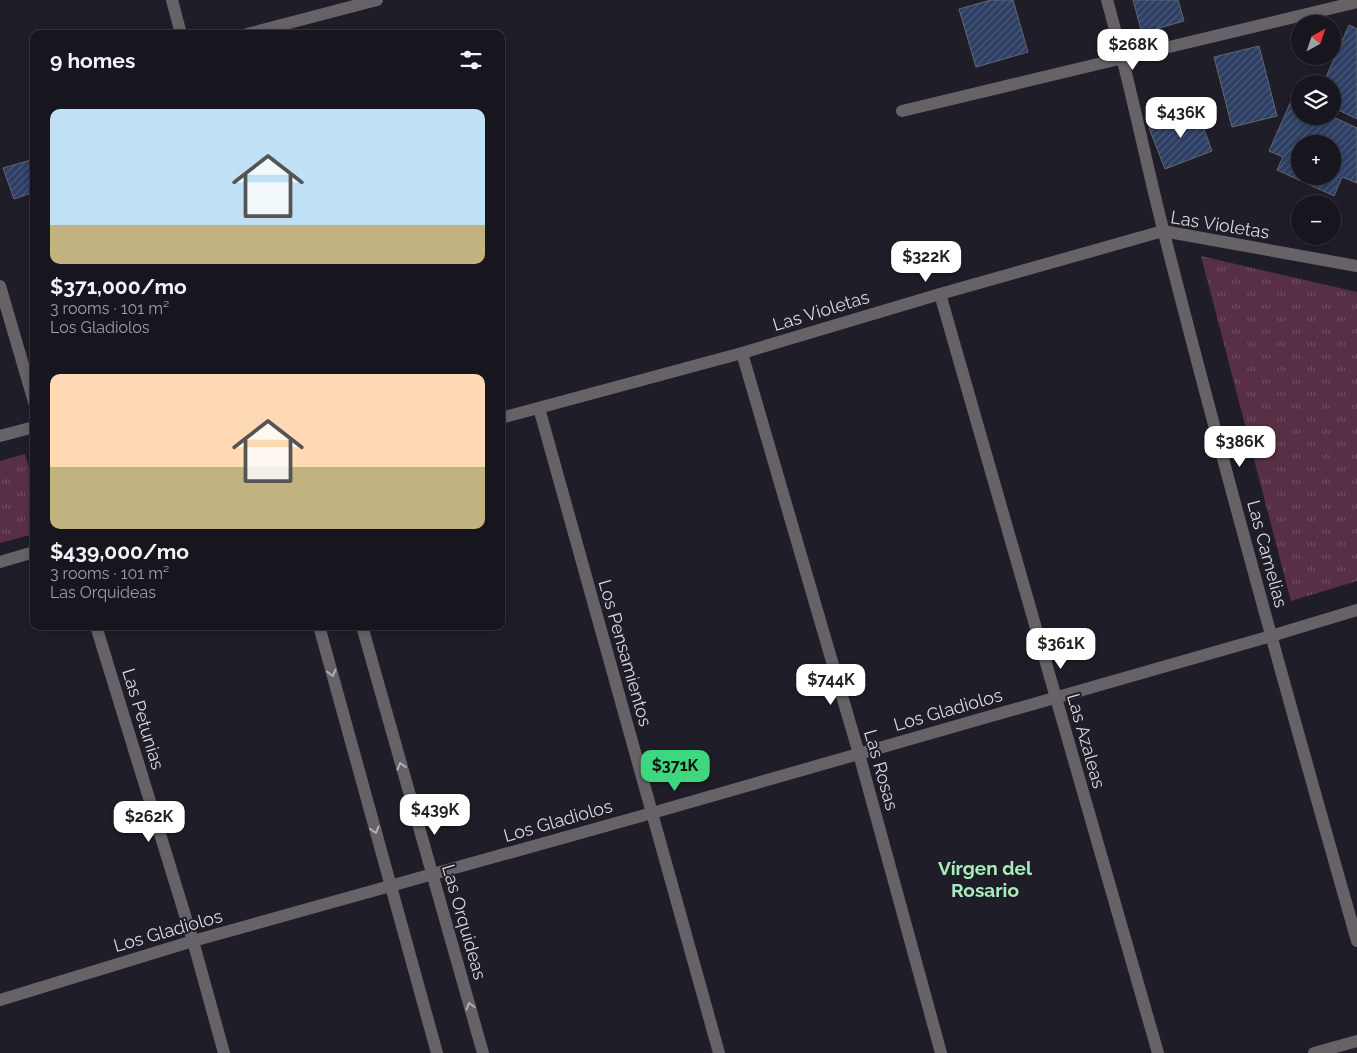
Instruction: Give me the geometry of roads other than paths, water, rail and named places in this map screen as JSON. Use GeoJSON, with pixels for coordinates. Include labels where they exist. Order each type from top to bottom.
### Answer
{"type":"FeatureCollection","features":[{"type":"Feature","properties":{"kind":"street"},"geometry":{"type":"LineString","coordinates":[[172,0],[180,30]]}},
{"type":"Feature","properties":{"kind":"street"},"geometry":{"type":"LineString","coordinates":[[262,30],[377,0]]}},
{"type":"Feature","properties":{"kind":"street","name":"Las Camelias"},"geometry":{"type":"LineString","coordinates":[[1107,0],[1124,59],[1163,232],[1271,636],[1357,941]]}},
{"type":"Feature","properties":{"kind":"street"},"geometry":{"type":"LineString","coordinates":[[902,111],[1357,2]]}},
{"type":"Feature","properties":{"kind":"street","name":"Las Violetas"},"geometry":{"type":"LineString","coordinates":[[505,417],[742,354],[940,294],[1163,232],[1357,266]]}},
{"type":"Feature","properties":{"kind":"street"},"geometry":{"type":"LineString","coordinates":[[0,286],[30,388]]}},
{"type":"Feature","properties":{"kind":"street","name":"Las Azaleas"},"geometry":{"type":"LineString","coordinates":[[940,294],[1158,1053]]}},
{"type":"Feature","properties":{"kind":"street","name":"Las Rosas"},"geometry":{"type":"LineString","coordinates":[[742,354],[859,754],[941,1053]]}},
{"type":"Feature","properties":{"kind":"street","name":"Los Pensamientos"},"geometry":{"type":"LineString","coordinates":[[539,408],[719,1053]]}},
{"type":"Feature","properties":{"kind":"street"},"geometry":{"type":"LineString","coordinates":[[0,436],[30,427]]}},
{"type":"Feature","properties":{"kind":"street"},"geometry":{"type":"LineString","coordinates":[[0,562],[30,553]]}},
{"type":"Feature","properties":{"kind":"street","name":"Los Gladiolos"},"geometry":{"type":"LineString","coordinates":[[0,1000],[193,941],[652,813],[1357,610]]}},
{"type":"Feature","properties":{"kind":"street","name":"Las Petunias"},"geometry":{"type":"LineString","coordinates":[[97,630],[193,941],[224,1053]]}},
{"type":"Feature","properties":{"kind":"street"},"geometry":{"type":"LineString","coordinates":[[320,630],[437,1053]]}},
{"type":"Feature","properties":{"kind":"street","name":"Las Orquideas"},"geometry":{"type":"LineString","coordinates":[[363,630],[483,1053]]}},
{"type":"Feature","properties":{"kind":"street"},"geometry":{"type":"LineString","coordinates":[[1314,1053],[1357,1041]]}},
{"type":"Feature","properties":{"kind":"district","name":"Vírgen del Rosario"},"geometry":{"type":"Point","coordinates":[985,879]}}]}
